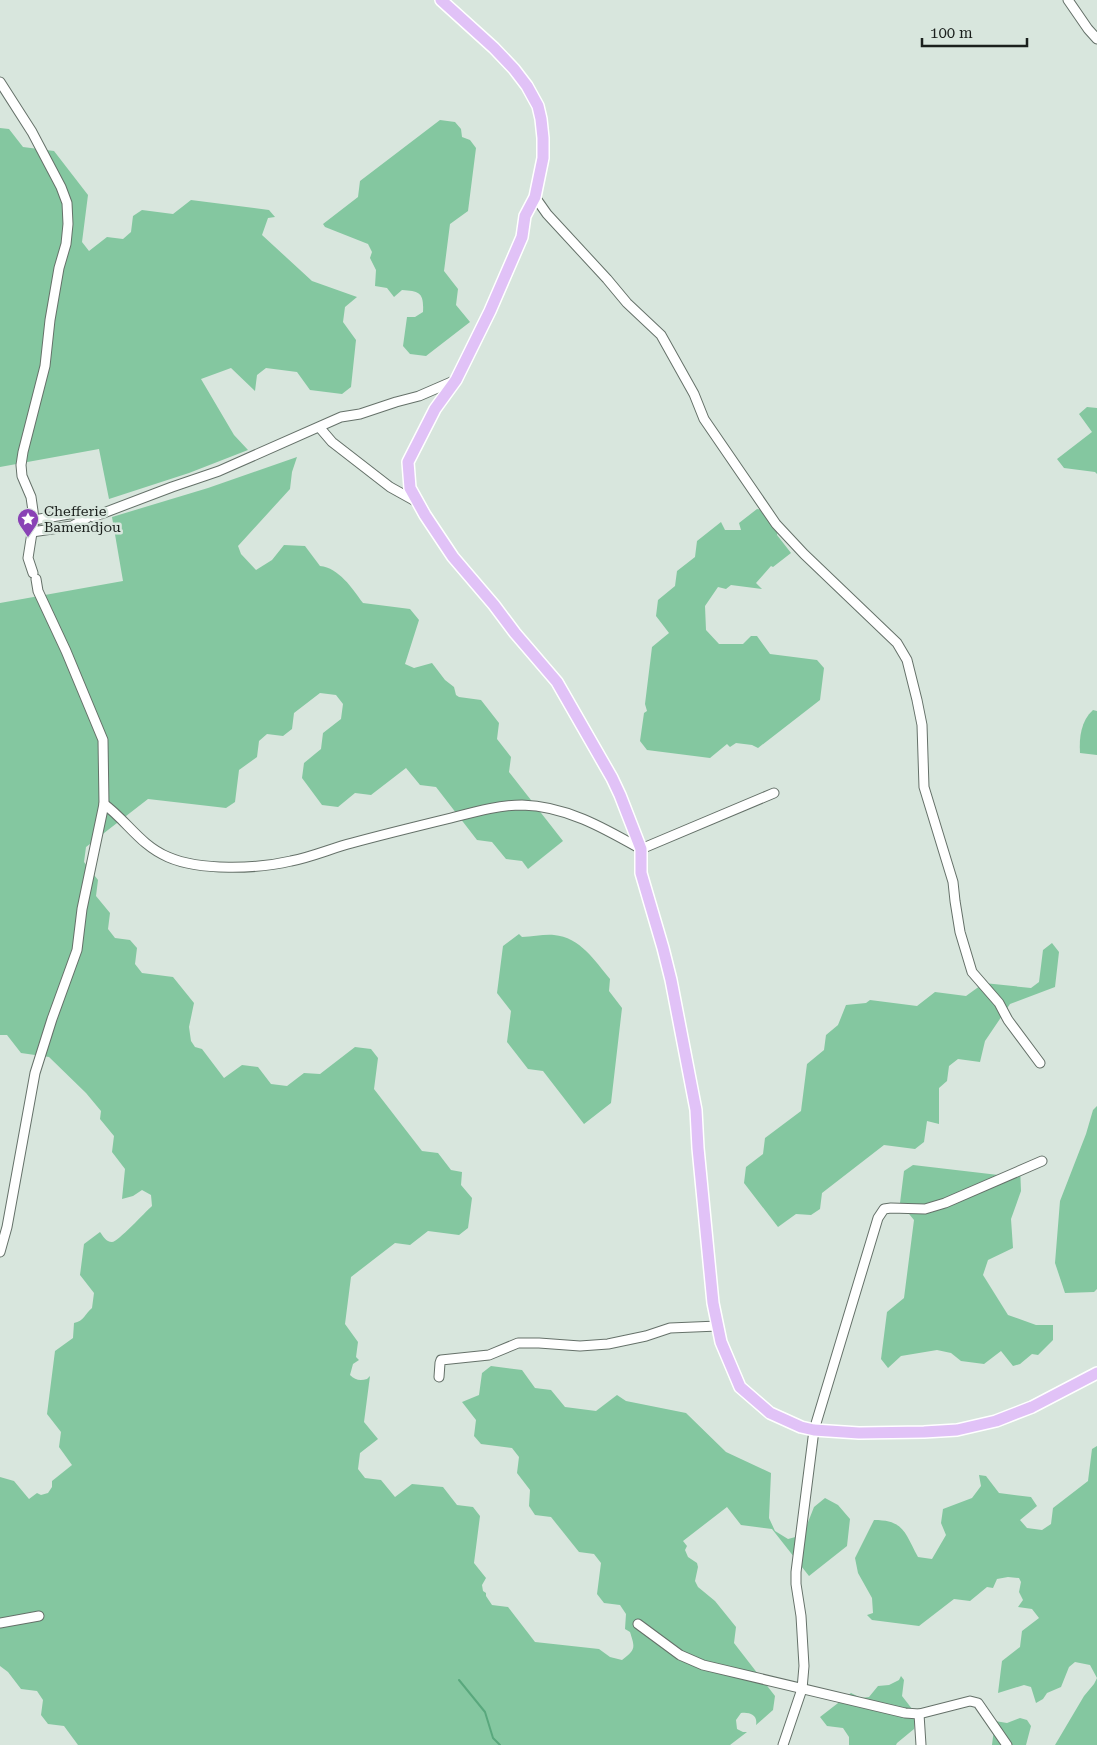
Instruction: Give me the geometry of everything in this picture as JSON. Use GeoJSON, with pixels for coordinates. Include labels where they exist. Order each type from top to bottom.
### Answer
{"type":"FeatureCollection","features":[{"type":"Feature","properties":{"kind":"main road"},"geometry":{"type":"LineString","coordinates":[[440,0],[514,69],[528,86],[538,106],[543,145],[535,197],[525,216],[522,237],[490,311],[456,380],[447,390],[432,415],[408,462],[410,488],[453,557],[494,605],[514,633],[557,682],[612,778],[641,850],[641,873],[665,956],[696,1110],[710,1277],[718,1326],[724,1350],[740,1387],[770,1413],[801,1427],[814,1430],[884,1433],[943,1431],[968,1428],[996,1421],[1025,1410],[1097,1373]]}},
{"type":"Feature","properties":{"kind":"street"},"geometry":{"type":"LineString","coordinates":[[1068,0],[1097,39]]}},
{"type":"Feature","properties":{"kind":"street"},"geometry":{"type":"LineString","coordinates":[[0,82],[32,132],[61,186],[67,203],[68,224],[66,244],[56,286],[45,366],[21,465],[22,476],[31,497],[34,520],[28,558],[38,591],[66,651],[103,740],[104,804],[82,909],[77,950],[35,1073],[7,1227],[0,1252]]}},
{"type":"Feature","properties":{"kind":"street"},"geometry":{"type":"LineString","coordinates":[[535,197],[547,214],[627,303],[661,334],[694,394],[704,419],[776,524],[804,554],[897,643],[907,660],[922,725],[924,787],[953,882],[954,901],[960,932],[972,972],[1000,1003],[1008,1020],[1040,1063]]}},
{"type":"Feature","properties":{"kind":"street"},"geometry":{"type":"LineString","coordinates":[[32,532],[72,526],[88,518],[219,471],[342,417],[360,414],[420,396],[456,380]]}},
{"type":"Feature","properties":{"kind":"street"},"geometry":{"type":"LineString","coordinates":[[320,428],[332,442],[390,487],[417,502]]}},
{"type":"Feature","properties":{"kind":"street"},"geometry":{"type":"LineString","coordinates":[[34,520],[69,514],[88,518]]}},
{"type":"Feature","properties":{"kind":"street"},"geometry":{"type":"LineString","coordinates":[[104,804],[140,840],[153,850],[168,857],[196,865],[251,867],[291,861],[388,833],[491,808],[521,805],[555,809],[570,814],[590,822],[641,850],[774,793]]}},
{"type":"Feature","properties":{"kind":"street"},"geometry":{"type":"LineString","coordinates":[[783,1745],[802,1689],[804,1666],[796,1572],[814,1430],[878,1218],[884,1209],[925,1209],[945,1203],[1042,1161]]}},
{"type":"Feature","properties":{"kind":"street"},"geometry":{"type":"LineString","coordinates":[[439,1377],[442,1360],[488,1355],[518,1343],[580,1346],[608,1344],[646,1336],[670,1328],[718,1326]]}},
{"type":"Feature","properties":{"kind":"street"},"geometry":{"type":"LineString","coordinates":[[0,1623],[39,1616]]}},
{"type":"Feature","properties":{"kind":"street"},"geometry":{"type":"LineString","coordinates":[[638,1624],[680,1655],[703,1665],[905,1713],[919,1714],[974,1701],[978,1703],[1007,1745]]}},
{"type":"Feature","properties":{"kind":"street"},"geometry":{"type":"LineString","coordinates":[[919,1714],[921,1745]]}},
{"type":"Feature","properties":{"kind":"green space"},"geometry":{"type":"Polygon","coordinates":[[[440,120],[455,122],[461,129],[462,137],[470,140],[476,148],[468,211],[450,224],[444,271],[458,289],[456,305],[470,322],[426,356],[410,354],[403,346],[407,317],[415,317],[423,312],[423,301],[420,294],[402,290],[394,297],[387,288],[375,286],[376,270],[370,258],[372,252],[368,244],[325,227],[323,224],[358,197],[360,181],[440,120]]]}},
{"type":"Feature","properties":{"kind":"green space"},"geometry":{"type":"Polygon","coordinates":[[[0,128],[9,129],[23,147],[54,151],[88,195],[82,242],[89,251],[107,237],[123,239],[131,232],[133,216],[142,210],[173,214],[191,200],[269,210],[275,217],[268,218],[262,235],[312,281],[357,297],[345,307],[343,322],[356,340],[351,387],[342,394],[310,390],[297,372],[266,368],[257,375],[255,391],[231,368],[201,379],[234,435],[248,450],[189,473],[109,499],[99,449],[0,467],[0,128]]]}},
{"type":"Feature","properties":{"kind":"green space"},"geometry":{"type":"Polygon","coordinates":[[[1087,407],[1097,408],[1097,474],[1095,472],[1064,468],[1057,459],[1092,432],[1079,414],[1087,407]]]}},
{"type":"Feature","properties":{"kind":"green space"},"geometry":{"type":"Polygon","coordinates":[[[297,457],[292,472],[290,489],[238,546],[241,554],[256,570],[272,560],[284,545],[305,546],[320,566],[339,575],[350,585],[363,603],[410,609],[419,620],[405,664],[414,668],[432,663],[445,680],[454,687],[456,695],[481,700],[499,723],[497,739],[511,757],[509,772],[563,841],[528,869],[522,861],[506,859],[492,842],[477,840],[436,787],[420,785],[406,768],[371,795],[355,793],[338,807],[322,805],[302,778],[304,763],[321,749],[323,733],[341,719],[343,704],[336,695],[320,693],[294,713],[292,729],[283,736],[267,734],[259,741],[257,757],[239,770],[235,802],[226,808],[148,799],[86,847],[84,862],[98,880],[96,896],[110,913],[108,929],[115,938],[130,940],[137,948],[135,964],[142,973],[173,977],[194,1003],[189,1027],[191,1041],[195,1047],[202,1049],[224,1078],[242,1065],[258,1067],[271,1084],[287,1086],[304,1073],[320,1074],[355,1047],[371,1049],[378,1058],[374,1089],[422,1151],[438,1153],[451,1170],[462,1172],[461,1185],[472,1198],[468,1228],[459,1235],[428,1231],[410,1245],[395,1243],[351,1277],[345,1324],[358,1342],[356,1357],[359,1360],[353,1364],[350,1375],[360,1380],[367,1379],[370,1376],[364,1422],[378,1439],[360,1453],[358,1469],[365,1478],[381,1480],[395,1497],[412,1484],[443,1487],[457,1505],[473,1507],[480,1516],[474,1563],[486,1578],[482,1585],[483,1591],[492,1605],[508,1607],[535,1642],[599,1649],[610,1657],[622,1660],[633,1648],[630,1632],[625,1629],[626,1614],[620,1605],[604,1603],[597,1594],[601,1563],[594,1554],[579,1552],[551,1517],[535,1515],[529,1506],[530,1490],[517,1473],[519,1457],[512,1448],[481,1444],[474,1436],[476,1420],[462,1402],[479,1395],[482,1373],[491,1366],[522,1370],[535,1388],[551,1390],[565,1407],[596,1411],[617,1395],[626,1401],[686,1413],[726,1452],[771,1473],[769,1518],[775,1531],[788,1539],[803,1535],[814,1507],[825,1498],[838,1505],[850,1519],[847,1546],[809,1576],[772,1529],[741,1525],[727,1507],[683,1541],[687,1546],[685,1550],[688,1557],[697,1563],[695,1581],[698,1587],[715,1601],[736,1627],[734,1643],[775,1696],[773,1710],[756,1725],[756,1719],[753,1715],[741,1713],[736,1720],[737,1729],[747,1732],[730,1745],[78,1745],[64,1726],[48,1724],[41,1715],[43,1700],[37,1691],[21,1689],[8,1672],[0,1666],[0,1477],[14,1481],[29,1499],[37,1493],[41,1495],[48,1493],[52,1487],[52,1481],[72,1465],[59,1447],[61,1432],[47,1414],[55,1351],[73,1338],[74,1323],[82,1319],[92,1308],[94,1293],[80,1275],[84,1244],[100,1232],[108,1241],[115,1241],[152,1206],[151,1195],[142,1190],[133,1196],[122,1199],[125,1169],[112,1152],[114,1136],[100,1119],[101,1111],[86,1093],[49,1057],[21,1053],[7,1035],[0,1035],[0,603],[123,581],[112,517],[208,488],[297,457]]]}},
{"type":"Feature","properties":{"kind":"green space"},"geometry":{"type":"Polygon","coordinates":[[[757,509],[772,511],[779,520],[777,535],[791,553],[773,567],[771,566],[756,583],[762,589],[731,585],[726,589],[718,587],[705,606],[706,630],[719,644],[743,644],[751,636],[757,636],[770,654],[817,660],[824,668],[820,700],[758,748],[752,745],[736,743],[730,747],[727,744],[710,758],[647,750],[640,741],[644,713],[647,711],[645,704],[652,647],[669,633],[656,616],[658,600],[675,586],[677,571],[695,557],[697,541],[721,522],[725,530],[741,530],[739,523],[757,509]]]}},
{"type":"Feature","properties":{"kind":"green space"},"geometry":{"type":"Polygon","coordinates":[[[1093,710],[1097,711],[1097,755],[1080,753],[1083,724],[1093,710]]]}},
{"type":"Feature","properties":{"kind":"green space"},"geometry":{"type":"Polygon","coordinates":[[[519,934],[522,937],[554,935],[572,940],[579,945],[593,958],[610,979],[609,991],[622,1008],[611,1103],[584,1124],[543,1071],[528,1069],[507,1042],[511,1011],[497,993],[503,946],[519,934]]]}},
{"type":"Feature","properties":{"kind":"green space"},"geometry":{"type":"Polygon","coordinates":[[[1052,943],[1059,952],[1055,987],[1010,1004],[985,1041],[980,1062],[958,1059],[949,1066],[947,1081],[939,1088],[939,1124],[927,1121],[924,1142],[915,1149],[884,1145],[822,1193],[820,1209],[811,1215],[796,1214],[778,1227],[744,1183],[746,1167],[763,1154],[765,1138],[801,1111],[807,1064],[824,1050],[826,1035],[838,1025],[846,1005],[866,1003],[870,1000],[917,1006],[935,992],[966,996],[984,983],[1031,988],[1039,982],[1043,950],[1052,943]]]}},
{"type":"Feature","properties":{"kind":"green space"},"geometry":{"type":"Polygon","coordinates":[[[1097,1106],[1097,1289],[1094,1292],[1065,1293],[1055,1263],[1060,1201],[1086,1134],[1093,1110],[1097,1106]]]}},
{"type":"Feature","properties":{"kind":"green space"},"geometry":{"type":"Polygon","coordinates":[[[913,1165],[1007,1176],[1020,1166],[1021,1191],[1011,1219],[1013,1248],[988,1260],[983,1275],[1008,1315],[1036,1325],[1053,1325],[1053,1340],[1038,1355],[1032,1354],[1020,1364],[1013,1366],[1001,1351],[984,1364],[961,1361],[951,1353],[937,1350],[901,1356],[888,1368],[881,1359],[887,1312],[904,1298],[914,1220],[900,1203],[904,1171],[913,1165]]]}},
{"type":"Feature","properties":{"kind":"green space"},"geometry":{"type":"Polygon","coordinates":[[[1097,1446],[1097,1678],[1090,1665],[1075,1662],[1069,1667],[1061,1687],[1047,1693],[1043,1699],[1036,1703],[1031,1687],[1024,1685],[998,1693],[1002,1661],[1020,1647],[1022,1631],[1039,1618],[1032,1609],[1018,1607],[1023,1600],[1019,1592],[1021,1582],[1019,1578],[997,1579],[993,1588],[987,1587],[970,1601],[954,1599],[919,1626],[872,1620],[867,1615],[873,1613],[872,1598],[858,1573],[855,1558],[874,1520],[892,1522],[898,1525],[918,1557],[932,1559],[946,1535],[941,1523],[943,1509],[972,1498],[981,1486],[979,1475],[986,1476],[999,1493],[1031,1497],[1037,1506],[1020,1520],[1027,1528],[1042,1530],[1051,1524],[1053,1508],[1088,1481],[1092,1449],[1097,1446]]]}},
{"type":"Feature","properties":{"kind":"green space"},"geometry":{"type":"Polygon","coordinates":[[[901,1676],[904,1680],[902,1696],[916,1714],[914,1729],[896,1745],[849,1745],[849,1737],[843,1728],[827,1726],[820,1717],[851,1693],[861,1698],[869,1697],[878,1686],[889,1685],[899,1680],[901,1676]]]}},
{"type":"Feature","properties":{"kind":"green space"},"geometry":{"type":"Polygon","coordinates":[[[1097,1678],[1097,1745],[1055,1745],[1084,1696],[1097,1678]]]}},
{"type":"Feature","properties":{"kind":"green space"},"geometry":{"type":"Polygon","coordinates":[[[1020,1718],[1027,1720],[1031,1726],[1026,1745],[992,1745],[995,1721],[1007,1723],[1020,1718]]]}},
{"type":"Feature","properties":{"kind":"waterway"},"geometry":{"type":"LineString","coordinates":[[459,1680],[485,1712],[493,1738],[500,1745]]}},
{"type":"Feature","properties":{"kind":"place","name":"Chefferie Bamendjou"},"geometry":{"type":"Point","coordinates":[28,538]}}]}
